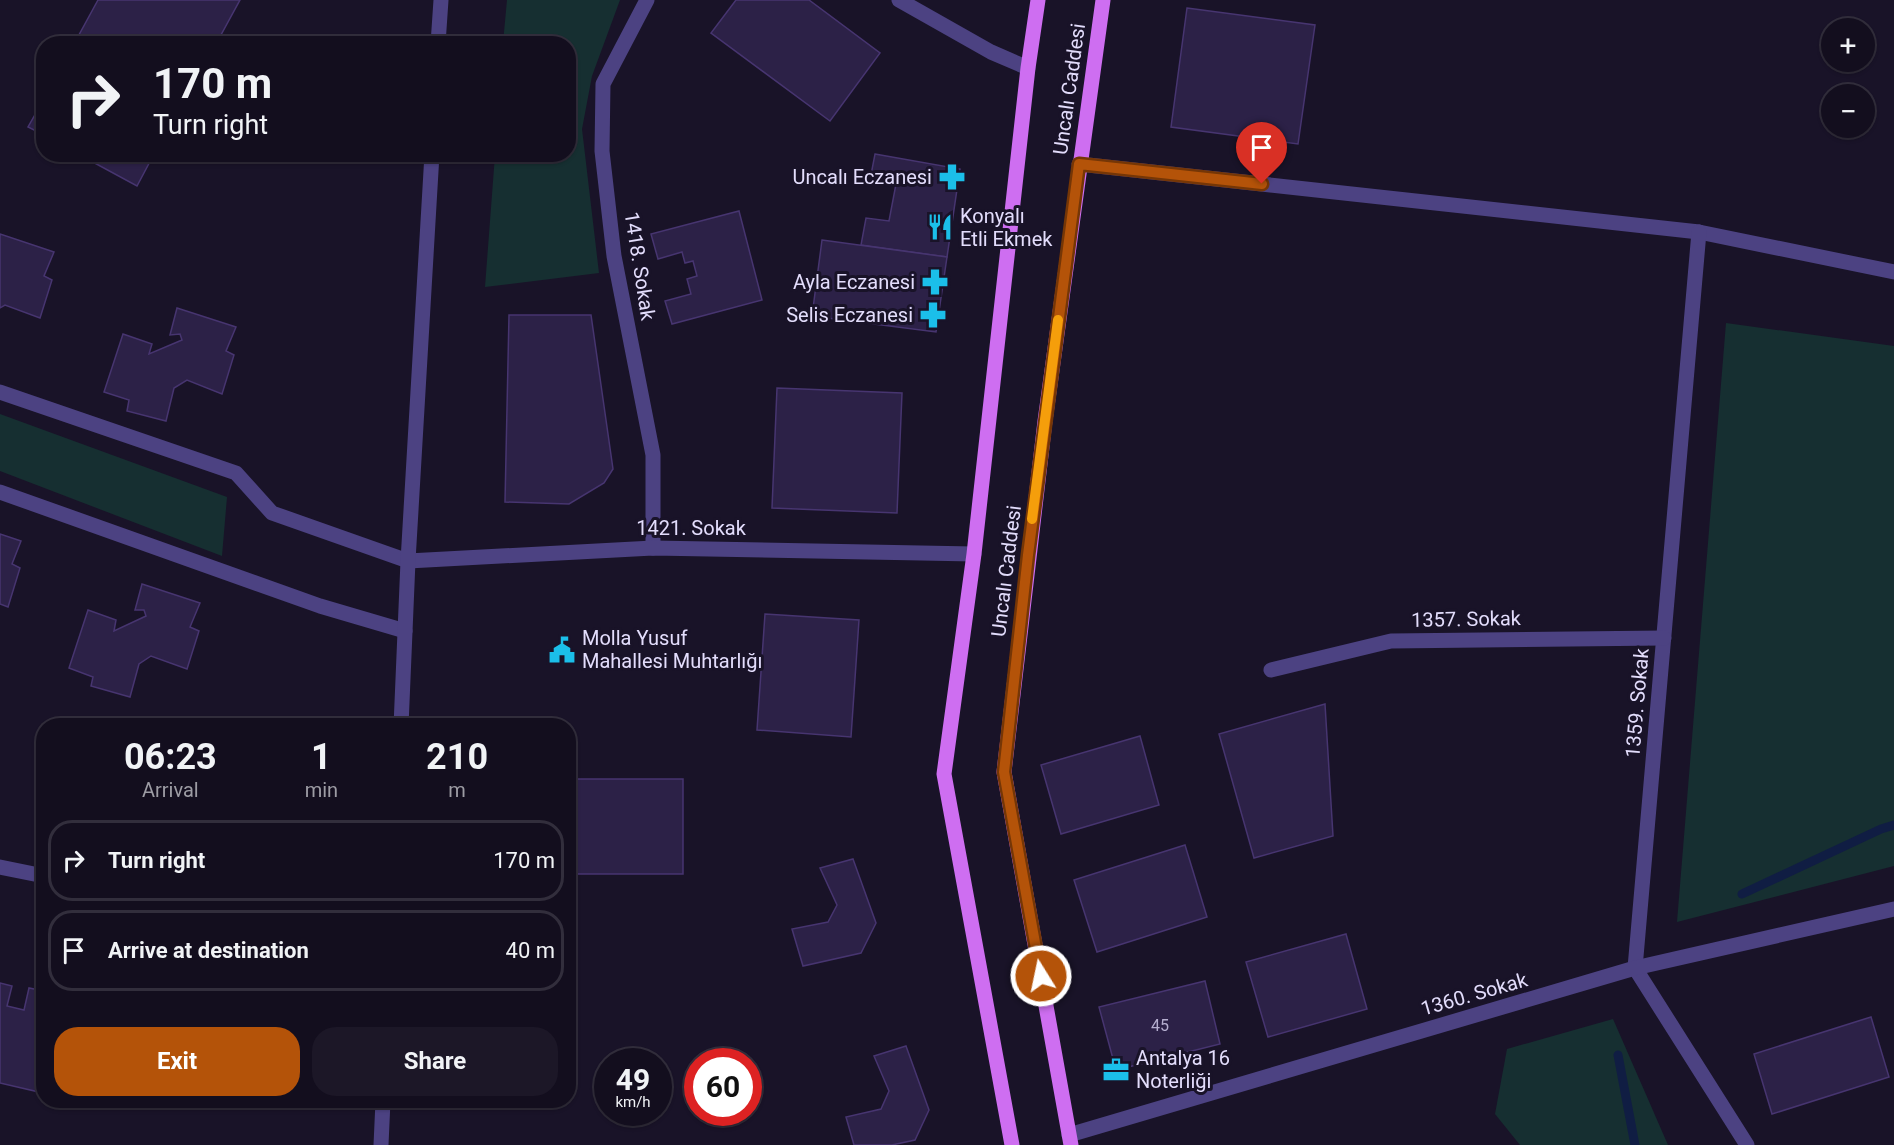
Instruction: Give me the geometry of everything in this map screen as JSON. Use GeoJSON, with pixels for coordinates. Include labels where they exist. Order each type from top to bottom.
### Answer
{"type":"FeatureCollection","features":[{"type":"Feature","properties":{"kind":"main road","name":"Uncalı Caddesi"},"geometry":{"type":"LineString","coordinates":[[1012,1145],[944,774],[974,554],[1028,68],[1038,0]]}},
{"type":"Feature","properties":{"kind":"main road","name":"Uncalı Caddesi"},"geometry":{"type":"LineString","coordinates":[[1070,1140],[1004,772],[1028,555],[1079,164],[1103,0]]}},
{"type":"Feature","properties":{"kind":"street"},"geometry":{"type":"LineString","coordinates":[[439,36],[441,0]]}},
{"type":"Feature","properties":{"kind":"street","name":"1418. Sokak"},"geometry":{"type":"LineString","coordinates":[[647,0],[603,84],[602,150],[614,256],[653,455],[653,548]]}},
{"type":"Feature","properties":{"kind":"street"},"geometry":{"type":"LineString","coordinates":[[899,0],[991,52],[1028,68]]}},
{"type":"Feature","properties":{"kind":"street"},"geometry":{"type":"LineString","coordinates":[[401,718],[408,561],[432,162]]}},
{"type":"Feature","properties":{"kind":"street"},"geometry":{"type":"LineString","coordinates":[[1079,164],[1700,232],[1894,272]]}},
{"type":"Feature","properties":{"kind":"street","name":"1359. Sokak"},"geometry":{"type":"LineString","coordinates":[[1635,968],[1700,232]]}},
{"type":"Feature","properties":{"kind":"street"},"geometry":{"type":"LineString","coordinates":[[0,392],[236,473],[272,513],[408,561]]}},
{"type":"Feature","properties":{"kind":"street"},"geometry":{"type":"LineString","coordinates":[[0,492],[320,606],[405,631]]}},
{"type":"Feature","properties":{"kind":"street","name":"1421. Sokak"},"geometry":{"type":"LineString","coordinates":[[408,561],[653,548],[974,554]]}},
{"type":"Feature","properties":{"kind":"street","name":"1357. Sokak"},"geometry":{"type":"LineString","coordinates":[[1271,670],[1391,641],[1664,638]]}},
{"type":"Feature","properties":{"kind":"street"},"geometry":{"type":"LineString","coordinates":[[0,867],[36,874]]}},
{"type":"Feature","properties":{"kind":"street","name":"1360. Sokak"},"geometry":{"type":"LineString","coordinates":[[1070,1140],[1635,968],[1894,909]]}},
{"type":"Feature","properties":{"kind":"street"},"geometry":{"type":"LineString","coordinates":[[1635,968],[1748,1145]]}},
{"type":"Feature","properties":{"kind":"street"},"geometry":{"type":"LineString","coordinates":[[381,1145],[383,1108]]}},
{"type":"Feature","properties":{"kind":"green space"},"geometry":{"type":"Polygon","coordinates":[[[507,0],[620,0],[592,76],[582,129],[599,273],[485,287],[494,162],[576,162],[576,36],[504,36],[507,0]]]}},
{"type":"Feature","properties":{"kind":"green space"},"geometry":{"type":"Polygon","coordinates":[[[1726,323],[1894,346],[1894,866],[1677,922],[1726,323]]]}},
{"type":"Feature","properties":{"kind":"green space"},"geometry":{"type":"Polygon","coordinates":[[[0,414],[227,497],[222,556],[0,471],[0,414]]]}},
{"type":"Feature","properties":{"kind":"green space"},"geometry":{"type":"Polygon","coordinates":[[[1613,1019],[1668,1145],[1520,1145],[1495,1114],[1507,1049],[1613,1019]]]}},
{"type":"Feature","properties":{"kind":"building"},"geometry":{"type":"Polygon","coordinates":[[[98,0],[240,0],[220,36],[78,36],[98,0]]]}},
{"type":"Feature","properties":{"kind":"building"},"geometry":{"type":"Polygon","coordinates":[[[736,0],[809,0],[880,53],[830,121],[711,33],[736,0]]]}},
{"type":"Feature","properties":{"kind":"building"},"geometry":{"type":"Polygon","coordinates":[[[1187,8],[1315,25],[1298,144],[1171,127],[1187,8]]]}},
{"type":"Feature","properties":{"kind":"building"},"geometry":{"type":"Polygon","coordinates":[[[36,113],[36,131],[28,127],[36,113]]]}},
{"type":"Feature","properties":{"kind":"building"},"geometry":{"type":"Polygon","coordinates":[[[875,154],[960,169],[947,257],[861,245],[866,218],[889,221],[896,184],[870,180],[875,154]]]}},
{"type":"Feature","properties":{"kind":"building"},"geometry":{"type":"Polygon","coordinates":[[[93,162],[150,162],[137,186],[93,162]]]}},
{"type":"Feature","properties":{"kind":"building"},"geometry":{"type":"Polygon","coordinates":[[[739,211],[762,300],[672,324],[665,301],[691,294],[687,279],[697,276],[693,261],[685,263],[682,252],[658,259],[651,234],[739,211]]]}},
{"type":"Feature","properties":{"kind":"building"},"geometry":{"type":"Polygon","coordinates":[[[0,234],[54,252],[44,276],[52,280],[40,318],[5,305],[0,308],[0,234]]]}},
{"type":"Feature","properties":{"kind":"building"},"geometry":{"type":"Polygon","coordinates":[[[822,240],[947,257],[936,332],[812,316],[822,240]]]}},
{"type":"Feature","properties":{"kind":"building"},"geometry":{"type":"Polygon","coordinates":[[[177,308],[236,327],[226,351],[234,355],[222,394],[187,380],[174,388],[166,421],[127,411],[129,400],[104,392],[123,334],[152,344],[149,354],[182,340],[180,334],[170,335],[177,308]]]}},
{"type":"Feature","properties":{"kind":"building"},"geometry":{"type":"Polygon","coordinates":[[[509,315],[591,315],[613,469],[604,483],[569,504],[505,502],[509,315]]]}},
{"type":"Feature","properties":{"kind":"building"},"geometry":{"type":"Polygon","coordinates":[[[777,388],[902,393],[897,513],[772,508],[777,388]]]}},
{"type":"Feature","properties":{"kind":"building"},"geometry":{"type":"Polygon","coordinates":[[[0,534],[21,541],[12,564],[20,568],[8,607],[0,604],[0,534]]]}},
{"type":"Feature","properties":{"kind":"building"},"geometry":{"type":"Polygon","coordinates":[[[142,584],[200,603],[190,627],[199,631],[187,669],[151,656],[139,664],[130,697],[91,686],[93,677],[69,668],[88,610],[116,620],[114,631],[146,616],[144,610],[135,610],[142,584]]]}},
{"type":"Feature","properties":{"kind":"building"},"geometry":{"type":"Polygon","coordinates":[[[765,614],[859,620],[851,737],[757,730],[765,614]]]}},
{"type":"Feature","properties":{"kind":"building"},"geometry":{"type":"Polygon","coordinates":[[[1325,704],[1333,836],[1254,858],[1219,734],[1325,704]]]}},
{"type":"Feature","properties":{"kind":"building"},"geometry":{"type":"Polygon","coordinates":[[[1140,736],[1159,805],[1061,834],[1041,765],[1140,736]]]}},
{"type":"Feature","properties":{"kind":"building"},"geometry":{"type":"Polygon","coordinates":[[[576,779],[683,779],[683,874],[576,874],[576,779]]]}},
{"type":"Feature","properties":{"kind":"building"},"geometry":{"type":"Polygon","coordinates":[[[1185,845],[1207,917],[1097,952],[1074,880],[1185,845]]]}},
{"type":"Feature","properties":{"kind":"building"},"geometry":{"type":"Polygon","coordinates":[[[853,859],[876,923],[861,953],[803,966],[792,929],[828,922],[837,905],[820,868],[853,859]]]}},
{"type":"Feature","properties":{"kind":"building"},"geometry":{"type":"Polygon","coordinates":[[[1346,934],[1367,1009],[1268,1037],[1246,962],[1346,934]]]}},
{"type":"Feature","properties":{"kind":"building"},"geometry":{"type":"Polygon","coordinates":[[[1205,981],[1220,1044],[1116,1070],[1099,1007],[1205,981]]]}},
{"type":"Feature","properties":{"kind":"building"},"geometry":{"type":"Polygon","coordinates":[[[0,983],[12,986],[7,1006],[24,1010],[29,988],[36,989],[36,1091],[0,1083],[0,983]]]}},
{"type":"Feature","properties":{"kind":"building"},"geometry":{"type":"Polygon","coordinates":[[[1871,1017],[1889,1077],[1772,1114],[1754,1054],[1871,1017]]]}},
{"type":"Feature","properties":{"kind":"building"},"geometry":{"type":"Polygon","coordinates":[[[906,1046],[929,1110],[915,1140],[892,1145],[854,1145],[846,1117],[881,1109],[889,1091],[874,1056],[906,1046]]]}},
{"type":"Feature","properties":{"kind":"waterway"},"geometry":{"type":"LineString","coordinates":[[1742,894],[1894,825]]}},
{"type":"Feature","properties":{"kind":"waterway"},"geometry":{"type":"LineString","coordinates":[[1618,1055],[1635,1145]]}},
{"type":"Feature","properties":{"kind":"slow traffic"},"geometry":{"type":"LineString","coordinates":[[1032,519],[1058,320]]}},
{"type":"Feature","properties":{"kind":"place","name":"Uncalı Eczanesi"},"geometry":{"type":"Point","coordinates":[952,177]}},
{"type":"Feature","properties":{"kind":"place","name":"Konyalı Etli Ekmek"},"geometry":{"type":"Point","coordinates":[940,227]}},
{"type":"Feature","properties":{"kind":"place","name":"Ayla Eczanesi"},"geometry":{"type":"Point","coordinates":[935,282]}},
{"type":"Feature","properties":{"kind":"place","name":"Selis Eczanesi"},"geometry":{"type":"Point","coordinates":[933,315]}},
{"type":"Feature","properties":{"kind":"place","name":"Molla Yusuf Mahallesi Muhtarlığı"},"geometry":{"type":"Point","coordinates":[562,650]}},
{"type":"Feature","properties":{"kind":"place","name":"Antalya 16 Noterliği"},"geometry":{"type":"Point","coordinates":[1116,1070]}},
{"type":"Feature","properties":{"kind":"route"},"geometry":{"type":"LineString","coordinates":[[1041,976],[1004,772],[1028,555],[1079,164],[1262,184]]}}]}
